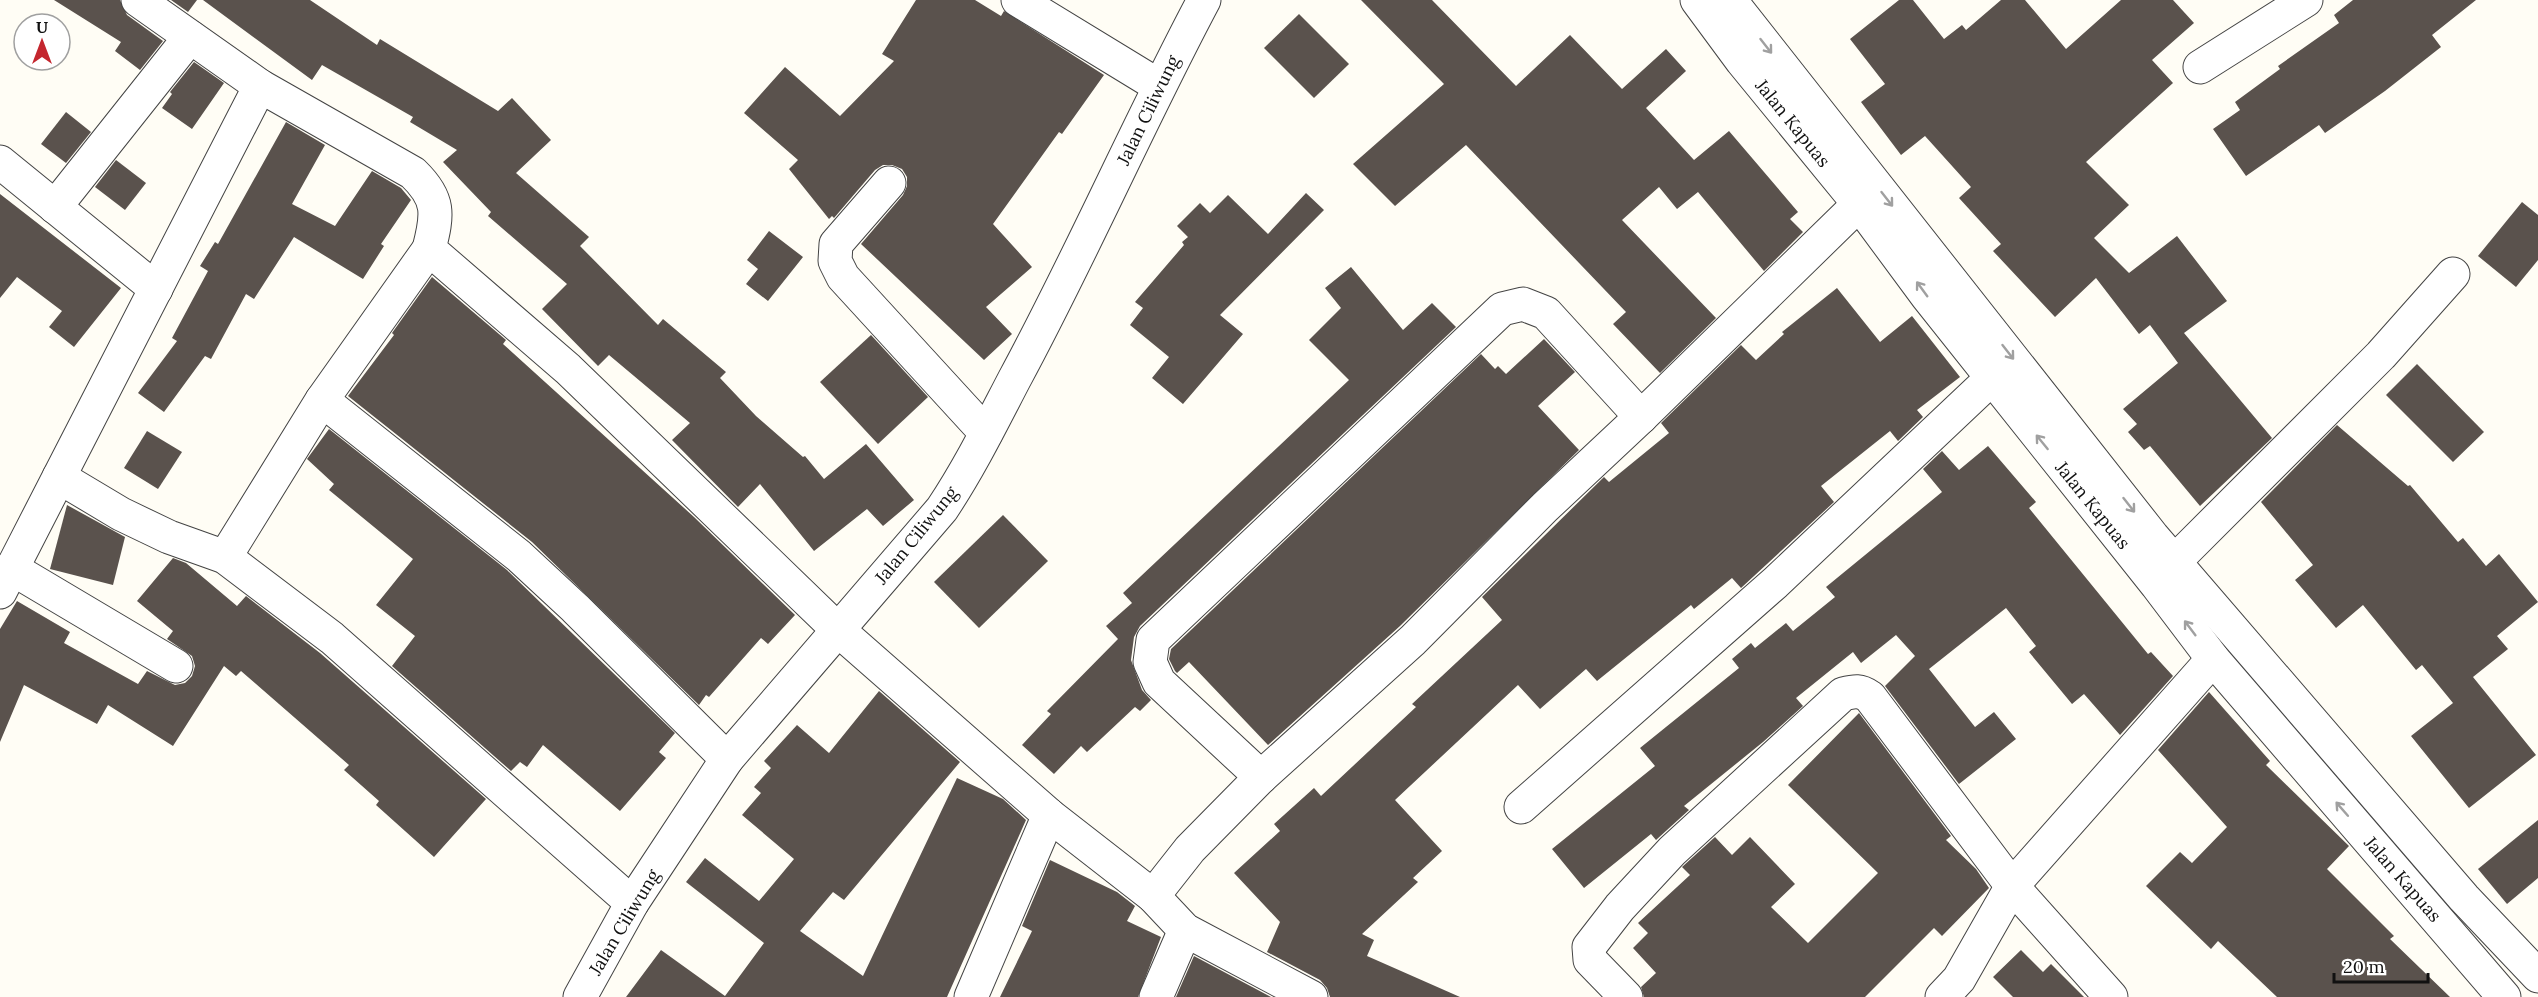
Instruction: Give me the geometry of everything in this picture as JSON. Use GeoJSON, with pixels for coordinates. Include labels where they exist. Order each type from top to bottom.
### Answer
{"type":"FeatureCollection","features":[{"type":"Feature","properties":{"kind":"street"},"geometry":{"type":"LineString","coordinates":[[138,0],[260,86],[413,172],[430,189],[435,202],[434,227],[429,249],[322,400],[225,557]]}},
{"type":"Feature","properties":{"kind":"street"},"geometry":{"type":"LineString","coordinates":[[1018,0],[1159,86]]}},
{"type":"Feature","properties":{"kind":"street","name":"Jalan Ciliwung"},"geometry":{"type":"LineString","coordinates":[[580,997],[632,903],[727,759],[942,509],[964,477],[1054,305],[1159,86],[1204,0]]}},
{"type":"Feature","properties":{"kind":"street","name":"Jalan Kapuas"},"geometry":{"type":"LineString","coordinates":[[1697,0],[1742,61],[1859,204],[1991,379],[2157,585],[2213,659],[2504,997]]}},
{"type":"Feature","properties":{"kind":"street","name":"Jalan Kapuas"},"geometry":{"type":"LineString","coordinates":[[1730,0],[2174,562],[2464,898],[2538,976]]}},
{"type":"Feature","properties":{"kind":"street"},"geometry":{"type":"LineString","coordinates":[[2200,67],[2306,0]]}},
{"type":"Feature","properties":{"kind":"street"},"geometry":{"type":"LineString","coordinates":[[55,207],[190,37]]}},
{"type":"Feature","properties":{"kind":"street"},"geometry":{"type":"LineString","coordinates":[[176,666],[5,580],[260,86]]}},
{"type":"Feature","properties":{"kind":"street"},"geometry":{"type":"LineString","coordinates":[[0,162],[156,289]]}},
{"type":"Feature","properties":{"kind":"street"},"geometry":{"type":"LineString","coordinates":[[890,183],[836,244],[835,261],[843,278],[986,433]]}},
{"type":"Feature","properties":{"kind":"street"},"geometry":{"type":"LineString","coordinates":[[1153,896],[1190,849],[1261,777],[1413,640],[1545,507],[1641,417],[1859,204]]}},
{"type":"Feature","properties":{"kind":"street"},"geometry":{"type":"LineString","coordinates":[[429,249],[568,369],[837,629],[1049,815],[1153,896],[1185,930],[1311,997]]}},
{"type":"Feature","properties":{"kind":"street"},"geometry":{"type":"LineString","coordinates":[[2174,562],[2381,354],[2453,274]]}},
{"type":"Feature","properties":{"kind":"street"},"geometry":{"type":"LineString","coordinates":[[1261,777],[1159,682],[1150,662],[1153,640],[1502,309],[1523,304],[1546,313],[1641,417]]}},
{"type":"Feature","properties":{"kind":"street"},"geometry":{"type":"LineString","coordinates":[[1521,807],[1775,583],[1991,379]]}},
{"type":"Feature","properties":{"kind":"street"},"geometry":{"type":"LineString","coordinates":[[322,400],[519,556],[575,608],[727,759]]}},
{"type":"Feature","properties":{"kind":"street"},"geometry":{"type":"LineString","coordinates":[[59,477],[120,514],[170,537],[225,557],[332,638],[632,903]]}},
{"type":"Feature","properties":{"kind":"street"},"geometry":{"type":"LineString","coordinates":[[1941,997],[1959,979],[2012,886],[2213,659]]}},
{"type":"Feature","properties":{"kind":"street"},"geometry":{"type":"LineString","coordinates":[[1626,997],[1590,960],[1589,947],[1620,907],[1671,850],[1843,694],[1854,691],[1861,691],[1870,697],[2012,886],[2111,997]]}},
{"type":"Feature","properties":{"kind":"street"},"geometry":{"type":"LineString","coordinates":[[971,997],[1049,815]]}},
{"type":"Feature","properties":{"kind":"street"},"geometry":{"type":"LineString","coordinates":[[2437,919],[2464,898]]}},
{"type":"Feature","properties":{"kind":"street"},"geometry":{"type":"LineString","coordinates":[[1156,997],[1185,930]]}},
{"type":"Feature","properties":{"kind":"building"},"geometry":{"type":"Polygon","coordinates":[[[54,0],[120,0],[127,15],[163,41],[140,70],[115,51],[121,42],[54,0]]]}},
{"type":"Feature","properties":{"kind":"building"},"geometry":{"type":"Polygon","coordinates":[[[171,0],[197,0],[188,12],[171,0]]]}},
{"type":"Feature","properties":{"kind":"building"},"geometry":{"type":"Polygon","coordinates":[[[203,0],[310,0],[377,45],[380,39],[498,111],[512,98],[551,140],[516,173],[589,237],[580,246],[658,325],[663,319],[726,372],[720,378],[756,416],[803,457],[805,456],[824,479],[866,444],[914,500],[883,526],[867,509],[814,551],[760,484],[738,507],[672,440],[690,423],[609,355],[598,366],[542,309],[567,284],[488,216],[491,212],[443,162],[457,150],[410,122],[413,117],[322,65],[312,80],[203,0]]]}},
{"type":"Feature","properties":{"kind":"building"},"geometry":{"type":"Polygon","coordinates":[[[916,0],[975,0],[1001,16],[1004,11],[1104,75],[1062,134],[1059,132],[993,224],[1032,267],[986,307],[1012,334],[984,360],[861,244],[903,195],[907,186],[907,177],[902,169],[892,165],[883,165],[875,170],[834,218],[832,216],[829,219],[789,169],[798,160],[744,113],[785,67],[840,116],[894,61],[882,54],[916,0]]]}},
{"type":"Feature","properties":{"kind":"building"},"geometry":{"type":"Polygon","coordinates":[[[1361,0],[1432,0],[1516,86],[1570,35],[1622,89],[1666,49],[1686,71],[1646,108],[1694,160],[1729,131],[1798,212],[1790,219],[1803,232],[1764,271],[1698,192],[1677,209],[1659,187],[1622,220],[1716,318],[1660,373],[1613,324],[1626,312],[1466,145],[1395,206],[1353,164],[1444,84],[1361,0]]]}},
{"type":"Feature","properties":{"kind":"building"},"geometry":{"type":"Polygon","coordinates":[[[1899,0],[1913,0],[1944,39],[1962,25],[1966,30],[2001,0],[2025,0],[2066,49],[2121,0],[2173,0],[2194,23],[2152,60],[2173,83],[2086,162],[2129,205],[2094,238],[2129,273],[2177,236],[2227,301],[2184,333],[2272,438],[2200,506],[2150,446],[2144,450],[2128,432],[2137,424],[2123,409],[2178,363],[2150,325],[2139,334],[2096,278],[2055,317],[1993,251],[2001,244],[1959,198],[1971,187],[1925,136],[1901,155],[1861,102],[1885,84],[1850,39],[1899,0]]]}},
{"type":"Feature","properties":{"kind":"building"},"geometry":{"type":"Polygon","coordinates":[[[2353,0],[2476,0],[2432,35],[2441,47],[2385,91],[2325,133],[2319,125],[2246,176],[2213,129],[2240,110],[2235,102],[2280,69],[2278,66],[2339,23],[2334,15],[2353,0]]]}},
{"type":"Feature","properties":{"kind":"building"},"geometry":{"type":"Polygon","coordinates":[[[1299,14],[1349,64],[1314,98],[1264,48],[1299,14]]]}},
{"type":"Feature","properties":{"kind":"building"},"geometry":{"type":"Polygon","coordinates":[[[194,62],[224,83],[192,129],[162,108],[172,94],[170,92],[194,62]]]}},
{"type":"Feature","properties":{"kind":"building"},"geometry":{"type":"Polygon","coordinates":[[[66,112],[91,132],[66,163],[41,144],[66,112]]]}},
{"type":"Feature","properties":{"kind":"building"},"geometry":{"type":"Polygon","coordinates":[[[286,122],[325,145],[292,204],[335,226],[372,171],[401,188],[411,200],[381,244],[384,246],[363,279],[294,237],[254,299],[246,294],[211,359],[205,356],[164,412],[138,393],[177,341],[172,338],[208,271],[200,266],[215,242],[218,244],[286,122]]]}},
{"type":"Feature","properties":{"kind":"building"},"geometry":{"type":"Polygon","coordinates":[[[116,160],[146,183],[125,210],[95,187],[116,160]]]}},
{"type":"Feature","properties":{"kind":"building"},"geometry":{"type":"Polygon","coordinates":[[[1306,193],[1324,210],[1220,315],[1243,334],[1183,404],[1152,378],[1169,357],[1130,325],[1143,308],[1135,302],[1184,245],[1182,242],[1188,237],[1177,226],[1200,203],[1210,213],[1228,195],[1268,234],[1306,193]]]}},
{"type":"Feature","properties":{"kind":"building"},"geometry":{"type":"Polygon","coordinates":[[[0,194],[121,288],[74,347],[49,327],[62,311],[17,277],[0,298],[0,194]]]}},
{"type":"Feature","properties":{"kind":"building"},"geometry":{"type":"Polygon","coordinates":[[[2522,202],[2538,215],[2538,260],[2516,287],[2478,256],[2522,202]]]}},
{"type":"Feature","properties":{"kind":"building"},"geometry":{"type":"Polygon","coordinates":[[[769,231],[803,257],[768,301],[746,284],[758,269],[747,260],[769,231]]]}},
{"type":"Feature","properties":{"kind":"building"},"geometry":{"type":"Polygon","coordinates":[[[1351,267],[1403,330],[1432,303],[1456,327],[1140,626],[1134,637],[1131,660],[1142,690],[1151,700],[1140,711],[1135,707],[1087,752],[1081,746],[1054,774],[1022,745],[1051,714],[1047,711],[1118,639],[1106,626],[1132,603],[1123,593],[1349,380],[1309,340],[1341,308],[1325,288],[1351,267]]]}},
{"type":"Feature","properties":{"kind":"building"},"geometry":{"type":"Polygon","coordinates":[[[432,277],[506,340],[503,344],[694,517],[795,615],[768,644],[761,638],[709,697],[706,695],[699,705],[532,542],[348,396],[394,335],[392,333],[432,277]]]}},
{"type":"Feature","properties":{"kind":"building"},"geometry":{"type":"Polygon","coordinates":[[[1837,288],[1880,342],[1912,316],[1960,377],[1917,410],[1923,417],[1898,441],[1890,431],[1821,486],[1834,502],[1741,588],[1732,578],[1694,609],[1691,605],[1597,681],[1586,669],[1540,709],[1518,685],[1395,800],[1442,851],[1413,878],[1418,882],[1362,934],[1374,940],[1367,956],[1460,997],[1330,997],[1327,988],[1320,980],[1267,952],[1280,922],[1234,873],[1280,831],[1274,824],[1314,788],[1321,796],[1416,707],[1412,704],[1502,620],[1482,597],[1604,477],[1609,482],[1669,433],[1661,423],[1741,345],[1756,360],[1784,334],[1782,332],[1837,288]]]}},
{"type":"Feature","properties":{"kind":"building"},"geometry":{"type":"Polygon","coordinates":[[[871,335],[928,397],[878,444],[820,382],[871,335]]]}},
{"type":"Feature","properties":{"kind":"building"},"geometry":{"type":"Polygon","coordinates":[[[1544,339],[1575,372],[1538,406],[1579,450],[1400,626],[1268,745],[1189,662],[1177,673],[1175,671],[1169,659],[1171,649],[1481,354],[1495,369],[1498,366],[1506,374],[1544,339]]]}},
{"type":"Feature","properties":{"kind":"building"},"geometry":{"type":"Polygon","coordinates":[[[2417,364],[2484,432],[2453,462],[2386,395],[2417,364]]]}},
{"type":"Feature","properties":{"kind":"building"},"geometry":{"type":"Polygon","coordinates":[[[2337,425],[2408,486],[2410,485],[2458,542],[2463,538],[2486,566],[2499,554],[2538,602],[2497,636],[2508,649],[2473,677],[2536,755],[2469,808],[2411,736],[2453,703],[2422,665],[2416,670],[2363,605],[2336,628],[2295,580],[2313,565],[2261,502],[2337,425]]]}},
{"type":"Feature","properties":{"kind":"building"},"geometry":{"type":"Polygon","coordinates":[[[329,429],[507,570],[675,733],[659,752],[666,758],[620,811],[543,745],[527,767],[520,762],[511,771],[392,666],[415,636],[376,605],[413,559],[329,490],[334,484],[307,459],[329,429]]]}},
{"type":"Feature","properties":{"kind":"building"},"geometry":{"type":"Polygon","coordinates":[[[147,431],[182,452],[158,489],[124,468],[147,431]]]}},
{"type":"Feature","properties":{"kind":"building"},"geometry":{"type":"Polygon","coordinates":[[[1988,446],[2036,502],[2029,508],[2148,654],[2151,652],[2173,676],[2120,735],[2084,694],[2072,704],[2029,652],[2036,646],[2006,608],[1929,669],[1975,727],[1994,712],[2016,739],[1959,784],[1885,686],[1915,656],[1896,635],[1861,663],[1853,652],[1796,698],[1803,706],[1763,742],[1684,806],[1689,810],[1656,840],[1651,834],[1584,888],[1552,849],[1655,766],[1640,748],[1739,668],[1732,659],[1751,643],[1755,648],[1786,623],[1793,631],[1835,597],[1826,587],[1942,492],[1923,469],[1942,451],[1959,470],[1988,446]]]}},
{"type":"Feature","properties":{"kind":"building"},"geometry":{"type":"Polygon","coordinates":[[[67,505],[125,537],[113,585],[50,569],[67,505]]]}},
{"type":"Feature","properties":{"kind":"building"},"geometry":{"type":"Polygon","coordinates":[[[1003,515],[1048,561],[979,628],[934,582],[1003,515]]]}},
{"type":"Feature","properties":{"kind":"building"},"geometry":{"type":"Polygon","coordinates":[[[173,558],[186,563],[237,606],[246,596],[320,653],[486,799],[434,857],[376,805],[379,801],[344,770],[349,765],[241,671],[236,676],[224,666],[173,746],[108,705],[97,724],[24,685],[0,742],[0,629],[17,601],[70,632],[64,643],[138,684],[147,671],[175,685],[185,683],[192,676],[195,666],[192,656],[167,639],[173,631],[137,601],[173,558]]]}},
{"type":"Feature","properties":{"kind":"building"},"geometry":{"type":"Polygon","coordinates":[[[879,691],[960,762],[844,900],[833,892],[800,931],[863,976],[957,778],[1003,799],[1026,820],[947,997],[626,997],[661,950],[725,996],[764,943],[686,882],[705,858],[759,901],[794,859],[742,815],[761,793],[754,787],[771,768],[764,761],[797,725],[829,753],[879,691]]]}},
{"type":"Feature","properties":{"kind":"building"},"geometry":{"type":"Polygon","coordinates":[[[2209,692],[2270,761],[2266,765],[2349,846],[2327,869],[2394,936],[2390,939],[2450,997],[2277,997],[2218,941],[2211,949],[2146,886],[2180,852],[2192,863],[2227,827],[2158,750],[2209,692]]]}},
{"type":"Feature","properties":{"kind":"building"},"geometry":{"type":"Polygon","coordinates":[[[1859,713],[1951,836],[1946,840],[1976,869],[1989,888],[1942,936],[1934,928],[1865,997],[1644,997],[1641,987],[1656,973],[1633,948],[1648,933],[1638,923],[1690,875],[1682,867],[1715,837],[1732,855],[1750,837],[1795,884],[1771,907],[1808,943],[1878,873],[1788,785],[1859,713]]]}},
{"type":"Feature","properties":{"kind":"building"},"geometry":{"type":"Polygon","coordinates":[[[2538,820],[2538,878],[2507,904],[2478,869],[2538,820]]]}},
{"type":"Feature","properties":{"kind":"building"},"geometry":{"type":"Polygon","coordinates":[[[1050,860],[1117,892],[1135,906],[1127,921],[1161,937],[1138,997],[1000,997],[1032,931],[1022,926],[1050,860]]]}},
{"type":"Feature","properties":{"kind":"building"},"geometry":{"type":"Polygon","coordinates":[[[2021,950],[2043,972],[2051,964],[2084,997],[2013,997],[1993,977],[2021,950]]]}},
{"type":"Feature","properties":{"kind":"building"},"geometry":{"type":"Polygon","coordinates":[[[1194,956],[1271,997],[1176,997],[1194,956]]]}}]}
